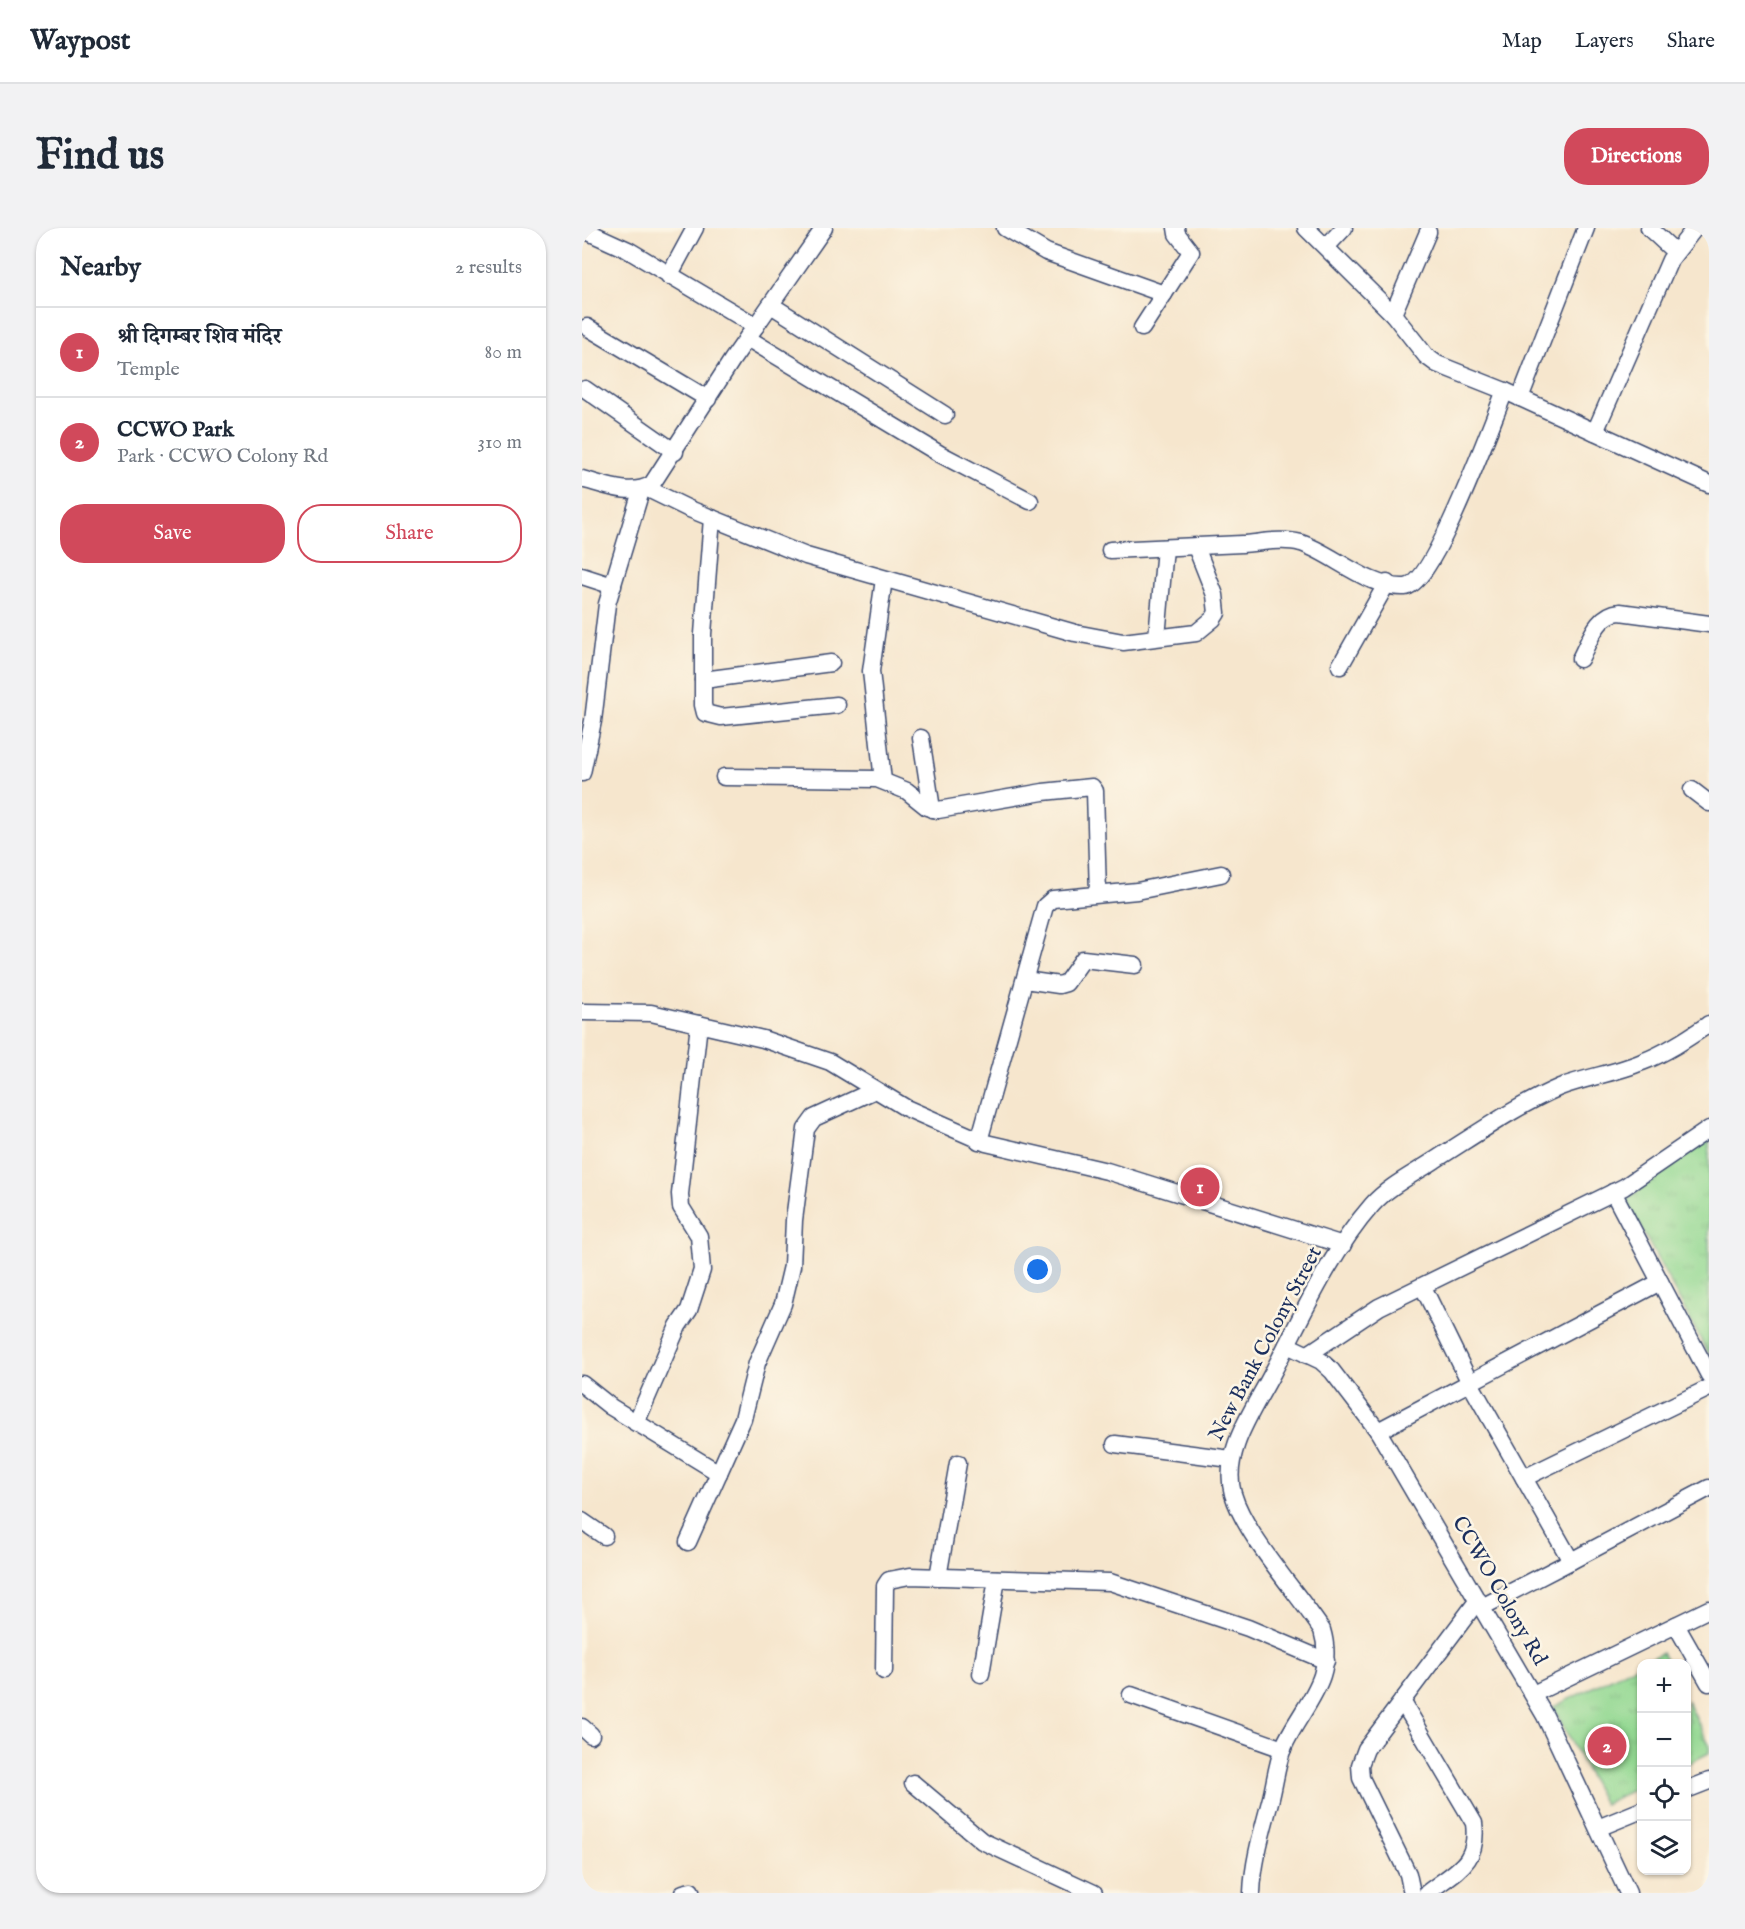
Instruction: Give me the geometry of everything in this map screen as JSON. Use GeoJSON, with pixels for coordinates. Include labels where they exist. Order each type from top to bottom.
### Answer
{"type":"FeatureCollection","features":[{"type":"Feature","properties":{"kind":"street"},"geometry":{"type":"LineString","coordinates":[[669,276],[695,228]]}},
{"type":"Feature","properties":{"kind":"street"},"geometry":{"type":"LineString","coordinates":[[582,773],[593,722],[602,635],[613,586],[644,489],[662,472],[752,332],[824,228]]}},
{"type":"Feature","properties":{"kind":"street"},"geometry":{"type":"LineString","coordinates":[[1005,228],[1046,252],[1164,294]]}},
{"type":"Feature","properties":{"kind":"street"},"geometry":{"type":"LineString","coordinates":[[1142,328],[1191,252],[1177,234],[1176,228]]}},
{"type":"Feature","properties":{"kind":"street"},"geometry":{"type":"LineString","coordinates":[[1306,228],[1393,314],[1426,356],[1437,364],[1512,394],[1709,484]]}},
{"type":"Feature","properties":{"kind":"street"},"geometry":{"type":"LineString","coordinates":[[1326,247],[1344,228]]}},
{"type":"Feature","properties":{"kind":"street"},"geometry":{"type":"LineString","coordinates":[[1110,550],[1300,543],[1353,572],[1407,587],[1415,582],[1431,560],[1449,527],[1512,394],[1586,228]]}},
{"type":"Feature","properties":{"kind":"street"},"geometry":{"type":"LineString","coordinates":[[1649,228],[1676,252]]}},
{"type":"Feature","properties":{"kind":"street"},"geometry":{"type":"LineString","coordinates":[[1595,432],[1676,252],[1695,228]]}},
{"type":"Feature","properties":{"kind":"street"},"geometry":{"type":"LineString","coordinates":[[582,229],[628,250],[930,449],[1030,501]]}},
{"type":"Feature","properties":{"kind":"street"},"geometry":{"type":"LineString","coordinates":[[1393,314],[1428,232]]}},
{"type":"Feature","properties":{"kind":"street"},"geometry":{"type":"LineString","coordinates":[[771,305],[945,416]]}},
{"type":"Feature","properties":{"kind":"street"},"geometry":{"type":"LineString","coordinates":[[587,327],[708,399]]}},
{"type":"Feature","properties":{"kind":"street"},"geometry":{"type":"LineString","coordinates":[[585,389],[675,452]]}},
{"type":"Feature","properties":{"kind":"street"},"geometry":{"type":"LineString","coordinates":[[582,479],[630,491],[644,489],[806,556],[1075,633],[1123,642],[1196,633],[1208,626],[1217,613],[1213,585],[1196,547]]}},
{"type":"Feature","properties":{"kind":"street"},"geometry":{"type":"LineString","coordinates":[[712,519],[703,634],[705,713],[713,716],[837,705]]}},
{"type":"Feature","properties":{"kind":"street"},"geometry":{"type":"LineString","coordinates":[[1157,638],[1165,548]]}},
{"type":"Feature","properties":{"kind":"street"},"geometry":{"type":"LineString","coordinates":[[582,576],[613,586]]}},
{"type":"Feature","properties":{"kind":"street"},"geometry":{"type":"LineString","coordinates":[[883,781],[871,670],[884,579]]}},
{"type":"Feature","properties":{"kind":"street"},"geometry":{"type":"LineString","coordinates":[[1340,666],[1387,583]]}},
{"type":"Feature","properties":{"kind":"street"},"geometry":{"type":"LineString","coordinates":[[1580,659],[1602,618],[1610,613],[1709,624]]}},
{"type":"Feature","properties":{"kind":"street"},"geometry":{"type":"LineString","coordinates":[[703,680],[831,663]]}},
{"type":"Feature","properties":{"kind":"street"},"geometry":{"type":"LineString","coordinates":[[921,738],[932,809]]}},
{"type":"Feature","properties":{"kind":"street"},"geometry":{"type":"LineString","coordinates":[[723,777],[883,781],[907,790],[932,809],[950,810],[1043,792],[1092,787],[1095,791],[1098,894]]}},
{"type":"Feature","properties":{"kind":"street"},"geometry":{"type":"LineString","coordinates":[[1692,790],[1709,803]]}},
{"type":"Feature","properties":{"kind":"street"},"geometry":{"type":"LineString","coordinates":[[979,1141],[1045,906],[1053,899],[1137,891],[1221,874]]}},
{"type":"Feature","properties":{"kind":"street"},"geometry":{"type":"LineString","coordinates":[[1024,980],[1059,985],[1066,983],[1078,963],[1089,958],[1135,965]]}},
{"type":"Feature","properties":{"kind":"street"},"geometry":{"type":"LineString","coordinates":[[582,1011],[651,1013],[763,1039],[830,1062],[875,1090],[944,1126],[979,1141],[1116,1174],[1343,1245]]}},
{"type":"Feature","properties":{"kind":"street"},"geometry":{"type":"LineString","coordinates":[[636,1423],[678,1326],[689,1310],[702,1270],[699,1236],[681,1207],[680,1194],[699,1024]]}},
{"type":"Feature","properties":{"kind":"street","name":"New Bank Colony Street"},"geometry":{"type":"LineString","coordinates":[[1252,1893],[1257,1855],[1283,1749],[1322,1680],[1327,1646],[1322,1630],[1247,1525],[1233,1494],[1231,1459],[1287,1346],[1343,1245],[1357,1224],[1383,1194],[1493,1124],[1561,1087],[1642,1063],[1681,1043],[1709,1024]]}},
{"type":"Feature","properties":{"kind":"street"},"geometry":{"type":"LineString","coordinates":[[688,1542],[744,1419],[757,1363],[788,1284],[806,1129],[814,1118],[875,1090]]}},
{"type":"Feature","properties":{"kind":"street"},"geometry":{"type":"LineString","coordinates":[[1307,1355],[1362,1317],[1613,1192],[1709,1129]]}},
{"type":"Feature","properties":{"kind":"street"},"geometry":{"type":"LineString","coordinates":[[1613,1192],[1709,1375]]}},
{"type":"Feature","properties":{"kind":"street"},"geometry":{"type":"LineString","coordinates":[[1378,1431],[1660,1282]]}},
{"type":"Feature","properties":{"kind":"street"},"geometry":{"type":"LineString","coordinates":[[1423,1287],[1470,1383],[1571,1561]]}},
{"type":"Feature","properties":{"kind":"street","name":"CCWO Colony Rd"},"geometry":{"type":"LineString","coordinates":[[1287,1346],[1307,1355],[1332,1371],[1378,1431],[1533,1694],[1628,1893]]}},
{"type":"Feature","properties":{"kind":"street"},"geometry":{"type":"LineString","coordinates":[[582,1384],[598,1399],[719,1473]]}},
{"type":"Feature","properties":{"kind":"street"},"geometry":{"type":"LineString","coordinates":[[1524,1478],[1709,1388]]}},
{"type":"Feature","properties":{"kind":"street"},"geometry":{"type":"LineString","coordinates":[[1115,1444],[1231,1459]]}},
{"type":"Feature","properties":{"kind":"street"},"geometry":{"type":"LineString","coordinates":[[938,1577],[958,1463]]}},
{"type":"Feature","properties":{"kind":"street"},"geometry":{"type":"LineString","coordinates":[[1412,1893],[1408,1874],[1362,1778],[1360,1765],[1366,1749],[1480,1604],[1571,1561],[1709,1488]]}},
{"type":"Feature","properties":{"kind":"street"},"geometry":{"type":"LineString","coordinates":[[582,1521],[604,1536]]}},
{"type":"Feature","properties":{"kind":"street"},"geometry":{"type":"LineString","coordinates":[[884,1671],[885,1586],[889,1580],[897,1577],[1094,1581],[1124,1585],[1248,1628],[1326,1661]]}},
{"type":"Feature","properties":{"kind":"street"},"geometry":{"type":"LineString","coordinates":[[981,1674],[996,1579]]}},
{"type":"Feature","properties":{"kind":"street"},"geometry":{"type":"LineString","coordinates":[[1533,1694],[1709,1609]]}},
{"type":"Feature","properties":{"kind":"street"},"geometry":{"type":"LineString","coordinates":[[1676,1625],[1709,1683]]}},
{"type":"Feature","properties":{"kind":"street"},"geometry":{"type":"LineString","coordinates":[[1131,1695],[1283,1749]]}},
{"type":"Feature","properties":{"kind":"street"},"geometry":{"type":"LineString","coordinates":[[1402,1701],[1474,1823],[1476,1841],[1471,1858],[1427,1893]]}},
{"type":"Feature","properties":{"kind":"street"},"geometry":{"type":"LineString","coordinates":[[1691,1788],[1709,1780]]}},
{"type":"Feature","properties":{"kind":"street"},"geometry":{"type":"LineString","coordinates":[[913,1783],[982,1841],[1094,1893]]}},
{"type":"Feature","properties":{"kind":"street"},"geometry":{"type":"LineString","coordinates":[[1598,1828],[1637,1812]]}},
{"type":"Feature","properties":{"kind":"green space"},"geometry":{"type":"Polygon","coordinates":[[[1709,1139],[1709,1355],[1626,1200],[1709,1139]]]}},
{"type":"Feature","properties":{"kind":"green space"},"geometry":{"type":"Polygon","coordinates":[[[1662,1653],[1666,1659],[1650,1659],[1662,1653]]]}},
{"type":"Feature","properties":{"kind":"green space"},"geometry":{"type":"Polygon","coordinates":[[[1637,1665],[1637,1788],[1604,1804],[1553,1707],[1637,1665]]]}},
{"type":"Feature","properties":{"kind":"green space"},"geometry":{"type":"Polygon","coordinates":[[[1691,1708],[1709,1745],[1709,1753],[1691,1762],[1691,1708]]]}},
{"type":"Feature","properties":{"kind":"place","name":"श्री दिगम्बर शिव मंदिर"},"geometry":{"type":"Point","coordinates":[1200,1187]}},
{"type":"Feature","properties":{"kind":"place","name":"CCWO Park"},"geometry":{"type":"Point","coordinates":[1607,1746]}}]}
